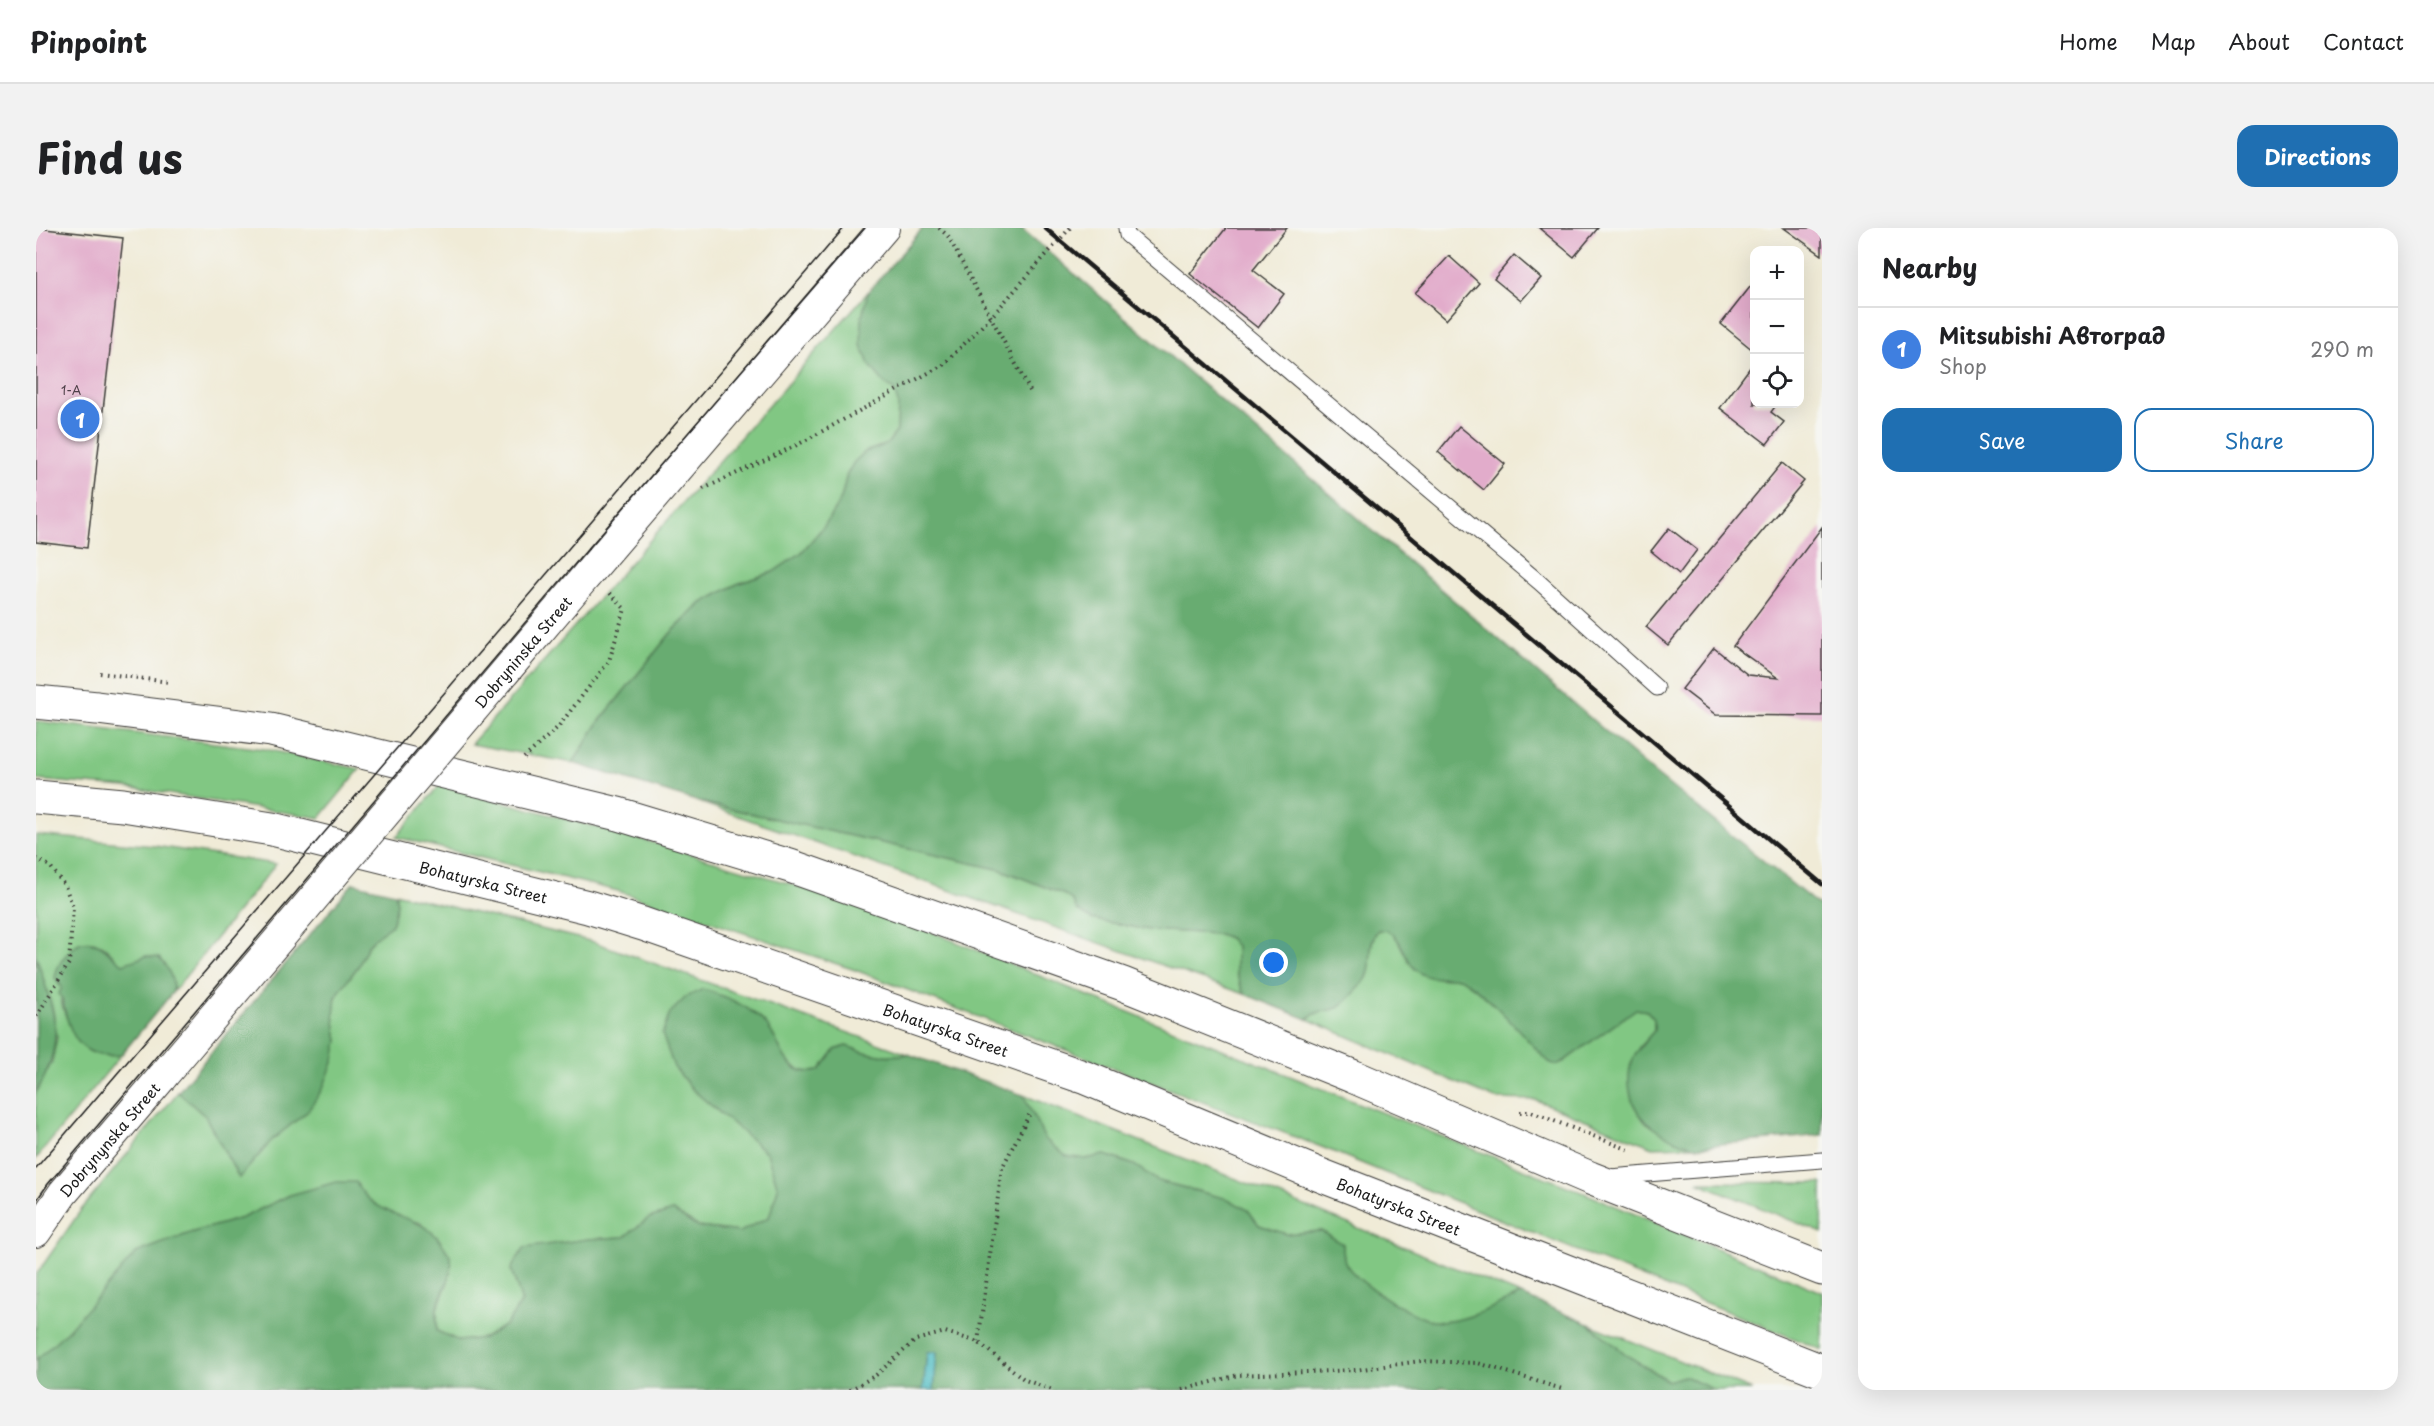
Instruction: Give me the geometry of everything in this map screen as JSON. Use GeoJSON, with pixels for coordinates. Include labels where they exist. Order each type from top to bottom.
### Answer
{"type":"FeatureCollection","features":[{"type":"Feature","properties":{"kind":"main road"},"geometry":{"type":"LineString","coordinates":[[36,702],[271,730],[618,814],[790,866],[1123,984],[1352,1076],[1590,1178],[1822,1269]]}},
{"type":"Feature","properties":{"kind":"main road","name":"Bohatyrska Street"},"geometry":{"type":"LineString","coordinates":[[36,797],[123,805],[272,829],[588,907],[643,924],[1086,1078],[1315,1173],[1822,1371]]}},
{"type":"Feature","properties":{"kind":"street","name":"Dobryninska Street"},"geometry":{"type":"LineString","coordinates":[[163,1076],[596,582],[884,228]]}},
{"type":"Feature","properties":{"kind":"street","name":"Dobrynynska Street"},"geometry":{"type":"LineString","coordinates":[[36,1232],[63,1193],[163,1076]]}},
{"type":"Feature","properties":{"kind":"lane"},"geometry":{"type":"LineString","coordinates":[[1126,228],[1127,235],[1539,582],[1657,688]]}},
{"type":"Feature","properties":{"kind":"lane"},"geometry":{"type":"LineString","coordinates":[[1590,1178],[1822,1160]]}},
{"type":"Feature","properties":{"kind":"path"},"geometry":{"type":"LineString","coordinates":[[939,228],[948,236],[1030,391]]}},
{"type":"Feature","properties":{"kind":"path"},"geometry":{"type":"LineString","coordinates":[[697,492],[799,444],[943,366],[992,316],[1070,228]]}},
{"type":"Feature","properties":{"kind":"path"},"geometry":{"type":"LineString","coordinates":[[520,762],[558,727],[609,661],[625,609],[596,582]]}},
{"type":"Feature","properties":{"kind":"path"},"geometry":{"type":"LineString","coordinates":[[36,859],[50,866],[65,886],[73,907],[69,963],[36,1017]]}},
{"type":"Feature","properties":{"kind":"path"},"geometry":{"type":"LineString","coordinates":[[978,1342],[1002,1168],[1029,1115]]}},
{"type":"Feature","properties":{"kind":"path"},"geometry":{"type":"LineString","coordinates":[[850,1390],[876,1376],[916,1340],[945,1332],[978,1342],[1025,1380],[1052,1390]]}},
{"type":"Feature","properties":{"kind":"path"},"geometry":{"type":"LineString","coordinates":[[1182,1390],[1238,1375],[1355,1370],[1421,1361],[1478,1363],[1564,1390]]}},
{"type":"Feature","properties":{"kind":"green space"},"geometry":{"type":"Polygon","coordinates":[[[923,228],[1021,228],[1653,772],[1822,908],[1822,1135],[1702,1147],[1665,1135],[1640,1115],[1631,1097],[1629,1086],[1632,1061],[1654,1031],[1654,1019],[1647,1011],[1636,1009],[1556,1065],[1549,1062],[1477,989],[1460,978],[1436,978],[1417,971],[1397,939],[1386,931],[1378,930],[1372,940],[1368,975],[1359,988],[1337,1008],[1319,1012],[1307,1019],[1244,994],[1236,973],[1236,946],[1229,938],[1219,934],[1149,930],[1091,919],[1077,910],[1073,901],[1065,895],[1002,870],[696,801],[573,763],[599,722],[670,634],[701,604],[737,584],[773,572],[801,553],[825,525],[841,499],[847,474],[854,462],[865,452],[887,444],[897,431],[898,403],[894,390],[885,384],[869,364],[861,345],[862,317],[868,292],[923,228]]]}},
{"type":"Feature","properties":{"kind":"green space"},"geometry":{"type":"Polygon","coordinates":[[[868,292],[862,317],[885,384],[894,390],[898,403],[897,431],[887,444],[865,452],[847,474],[841,499],[825,525],[801,553],[773,572],[737,584],[700,604],[670,634],[599,722],[573,763],[471,744],[868,292]]]}},
{"type":"Feature","properties":{"kind":"green space"},"geometry":{"type":"Polygon","coordinates":[[[36,721],[264,749],[360,769],[320,818],[125,787],[36,780],[36,721]]]}},
{"type":"Feature","properties":{"kind":"green space"},"geometry":{"type":"Polygon","coordinates":[[[440,785],[637,838],[878,910],[1582,1192],[1822,1292],[1822,1350],[1324,1148],[855,970],[618,891],[396,837],[440,785]]]}},
{"type":"Feature","properties":{"kind":"green space"},"geometry":{"type":"Polygon","coordinates":[[[696,801],[1002,870],[1065,895],[1073,901],[1077,910],[1091,919],[1149,930],[1219,934],[1229,938],[1237,946],[1236,973],[1244,994],[696,801]]]}},
{"type":"Feature","properties":{"kind":"green space"},"geometry":{"type":"Polygon","coordinates":[[[36,835],[155,846],[276,864],[173,992],[174,988],[159,958],[146,956],[123,965],[105,947],[93,942],[84,942],[72,948],[64,961],[58,984],[62,987],[61,1002],[68,1021],[78,1040],[89,1051],[109,1056],[121,1055],[36,1159],[36,1093],[52,1062],[57,1037],[53,1010],[36,955],[36,835]]]}},
{"type":"Feature","properties":{"kind":"green space"},"geometry":{"type":"Polygon","coordinates":[[[353,883],[395,893],[397,904],[392,925],[368,945],[359,965],[336,996],[334,1015],[338,1041],[334,1060],[323,1088],[308,1111],[273,1139],[239,1178],[205,1116],[178,1092],[353,883]]]}},
{"type":"Feature","properties":{"kind":"green space"},"geometry":{"type":"Polygon","coordinates":[[[395,893],[594,942],[908,1054],[891,1056],[846,1046],[835,1050],[819,1071],[808,1072],[792,1065],[780,1051],[766,1024],[693,1090],[767,1153],[778,1188],[770,1217],[740,1232],[699,1227],[673,1211],[649,1218],[624,1237],[588,1239],[511,1270],[522,1301],[506,1325],[484,1338],[459,1341],[437,1331],[437,1309],[448,1282],[421,1223],[390,1212],[362,1194],[290,1195],[242,1218],[190,1233],[68,1330],[36,1360],[36,1275],[81,1210],[178,1092],[205,1116],[239,1178],[273,1139],[308,1111],[338,1041],[334,1015],[336,996],[359,965],[368,945],[392,925],[397,904],[395,893]]]}},
{"type":"Feature","properties":{"kind":"green space"},"geometry":{"type":"Polygon","coordinates":[[[1387,929],[1395,935],[1408,960],[1440,979],[1453,977],[1464,979],[1563,1062],[1636,1009],[1647,1011],[1654,1019],[1654,1031],[1639,1047],[1633,1103],[1644,1121],[1660,1131],[1695,1146],[1653,1147],[1536,1100],[1495,1099],[1307,1019],[1319,1012],[1337,1008],[1359,988],[1368,975],[1372,941],[1378,930],[1387,929]]]}},
{"type":"Feature","properties":{"kind":"green space"},"geometry":{"type":"Polygon","coordinates":[[[81,942],[96,943],[123,964],[146,956],[159,958],[168,969],[173,992],[121,1055],[106,1056],[86,1049],[78,1042],[69,1023],[59,994],[62,987],[55,978],[64,957],[81,942]]]}},
{"type":"Feature","properties":{"kind":"green space"},"geometry":{"type":"Polygon","coordinates":[[[36,955],[52,1009],[55,1040],[46,1073],[36,1093],[36,955]]]}},
{"type":"Feature","properties":{"kind":"green space"},"geometry":{"type":"Polygon","coordinates":[[[703,989],[736,1002],[751,1011],[765,1023],[785,1058],[797,1069],[807,1072],[819,1071],[835,1050],[846,1046],[891,1056],[908,1054],[1023,1095],[1045,1139],[1066,1156],[1085,1159],[1105,1155],[1134,1165],[1158,1181],[1228,1199],[1248,1210],[1259,1225],[1286,1234],[1321,1231],[1343,1244],[1345,1262],[1360,1279],[1384,1297],[1424,1318],[1443,1322],[1466,1318],[1521,1295],[1589,1324],[1628,1356],[1668,1381],[1684,1376],[1714,1390],[1471,1390],[1442,1387],[1434,1390],[934,1390],[937,1352],[927,1353],[923,1390],[36,1390],[36,1360],[68,1330],[136,1253],[190,1233],[242,1218],[290,1195],[336,1182],[356,1182],[365,1195],[376,1204],[425,1227],[436,1236],[451,1258],[451,1272],[437,1308],[437,1331],[459,1341],[484,1338],[506,1325],[522,1302],[511,1269],[524,1248],[588,1239],[624,1237],[649,1218],[673,1211],[697,1227],[740,1232],[769,1217],[778,1188],[767,1153],[693,1090],[674,1067],[662,1034],[670,1013],[686,997],[703,989]]]}},
{"type":"Feature","properties":{"kind":"green space"},"geometry":{"type":"Polygon","coordinates":[[[1023,1095],[1300,1204],[1521,1295],[1466,1318],[1443,1322],[1424,1318],[1398,1305],[1360,1279],[1345,1262],[1343,1244],[1321,1231],[1286,1234],[1259,1225],[1248,1210],[1202,1192],[1158,1181],[1134,1165],[1106,1155],[1085,1159],[1065,1156],[1045,1139],[1023,1095]]]}},
{"type":"Feature","properties":{"kind":"green space"},"geometry":{"type":"Polygon","coordinates":[[[1697,1182],[1822,1183],[1822,1233],[1697,1182]]]}},
{"type":"Feature","properties":{"kind":"green space"},"geometry":{"type":"Polygon","coordinates":[[[1589,1324],[1752,1390],[1714,1390],[1684,1376],[1669,1381],[1628,1356],[1589,1324]]]}},
{"type":"Feature","properties":{"kind":"water"},"geometry":{"type":"Polygon","coordinates":[[[937,1352],[934,1390],[923,1390],[927,1353],[937,1352]]]}},
{"type":"Feature","properties":{"kind":"building"},"geometry":{"type":"Polygon","coordinates":[[[36,228],[123,238],[87,548],[36,542],[36,228]]]}},
{"type":"Feature","properties":{"kind":"building"},"geometry":{"type":"Polygon","coordinates":[[[1226,228],[1287,228],[1253,270],[1284,294],[1258,328],[1190,274],[1226,228]]]}},
{"type":"Feature","properties":{"kind":"building"},"geometry":{"type":"Polygon","coordinates":[[[1539,228],[1598,228],[1574,257],[1539,228]]]}},
{"type":"Feature","properties":{"kind":"building"},"geometry":{"type":"Polygon","coordinates":[[[1784,228],[1822,228],[1822,255],[1784,228]]]}},
{"type":"Feature","properties":{"kind":"building"},"geometry":{"type":"Polygon","coordinates":[[[1514,255],[1541,278],[1521,301],[1494,279],[1514,255]]]}},
{"type":"Feature","properties":{"kind":"building"},"geometry":{"type":"Polygon","coordinates":[[[1449,256],[1479,283],[1446,320],[1415,293],[1449,256]]]}},
{"type":"Feature","properties":{"kind":"building"},"geometry":{"type":"Polygon","coordinates":[[[1750,287],[1750,348],[1721,324],[1750,287]]]}},
{"type":"Feature","properties":{"kind":"building"},"geometry":{"type":"Polygon","coordinates":[[[1750,367],[1750,408],[1774,408],[1771,412],[1784,422],[1767,444],[1720,408],[1750,367]]]}},
{"type":"Feature","properties":{"kind":"building"},"geometry":{"type":"Polygon","coordinates":[[[1459,426],[1505,464],[1484,490],[1438,452],[1459,426]]]}},
{"type":"Feature","properties":{"kind":"building"},"geometry":{"type":"Polygon","coordinates":[[[1782,463],[1804,481],[1668,645],[1646,627],[1782,463]]]}},
{"type":"Feature","properties":{"kind":"building"},"geometry":{"type":"Polygon","coordinates":[[[1822,527],[1822,716],[1716,715],[1682,689],[1714,648],[1748,675],[1778,678],[1733,646],[1822,527]]]}},
{"type":"Feature","properties":{"kind":"building"},"geometry":{"type":"Polygon","coordinates":[[[1669,528],[1697,550],[1679,574],[1651,551],[1669,528]]]}},
{"type":"Feature","properties":{"kind":"tram line"},"geometry":{"type":"LineString","coordinates":[[36,1168],[844,228]]}},
{"type":"Feature","properties":{"kind":"tram line"},"geometry":{"type":"LineString","coordinates":[[36,1201],[48,1184],[574,565],[865,228]]}},
{"type":"Feature","properties":{"kind":"railway"},"geometry":{"type":"LineString","coordinates":[[1045,228],[1822,884]]}},
{"type":"Feature","properties":{"kind":"place","name":"Mitsubishi Автоград"},"geometry":{"type":"Point","coordinates":[80,419]}}]}
